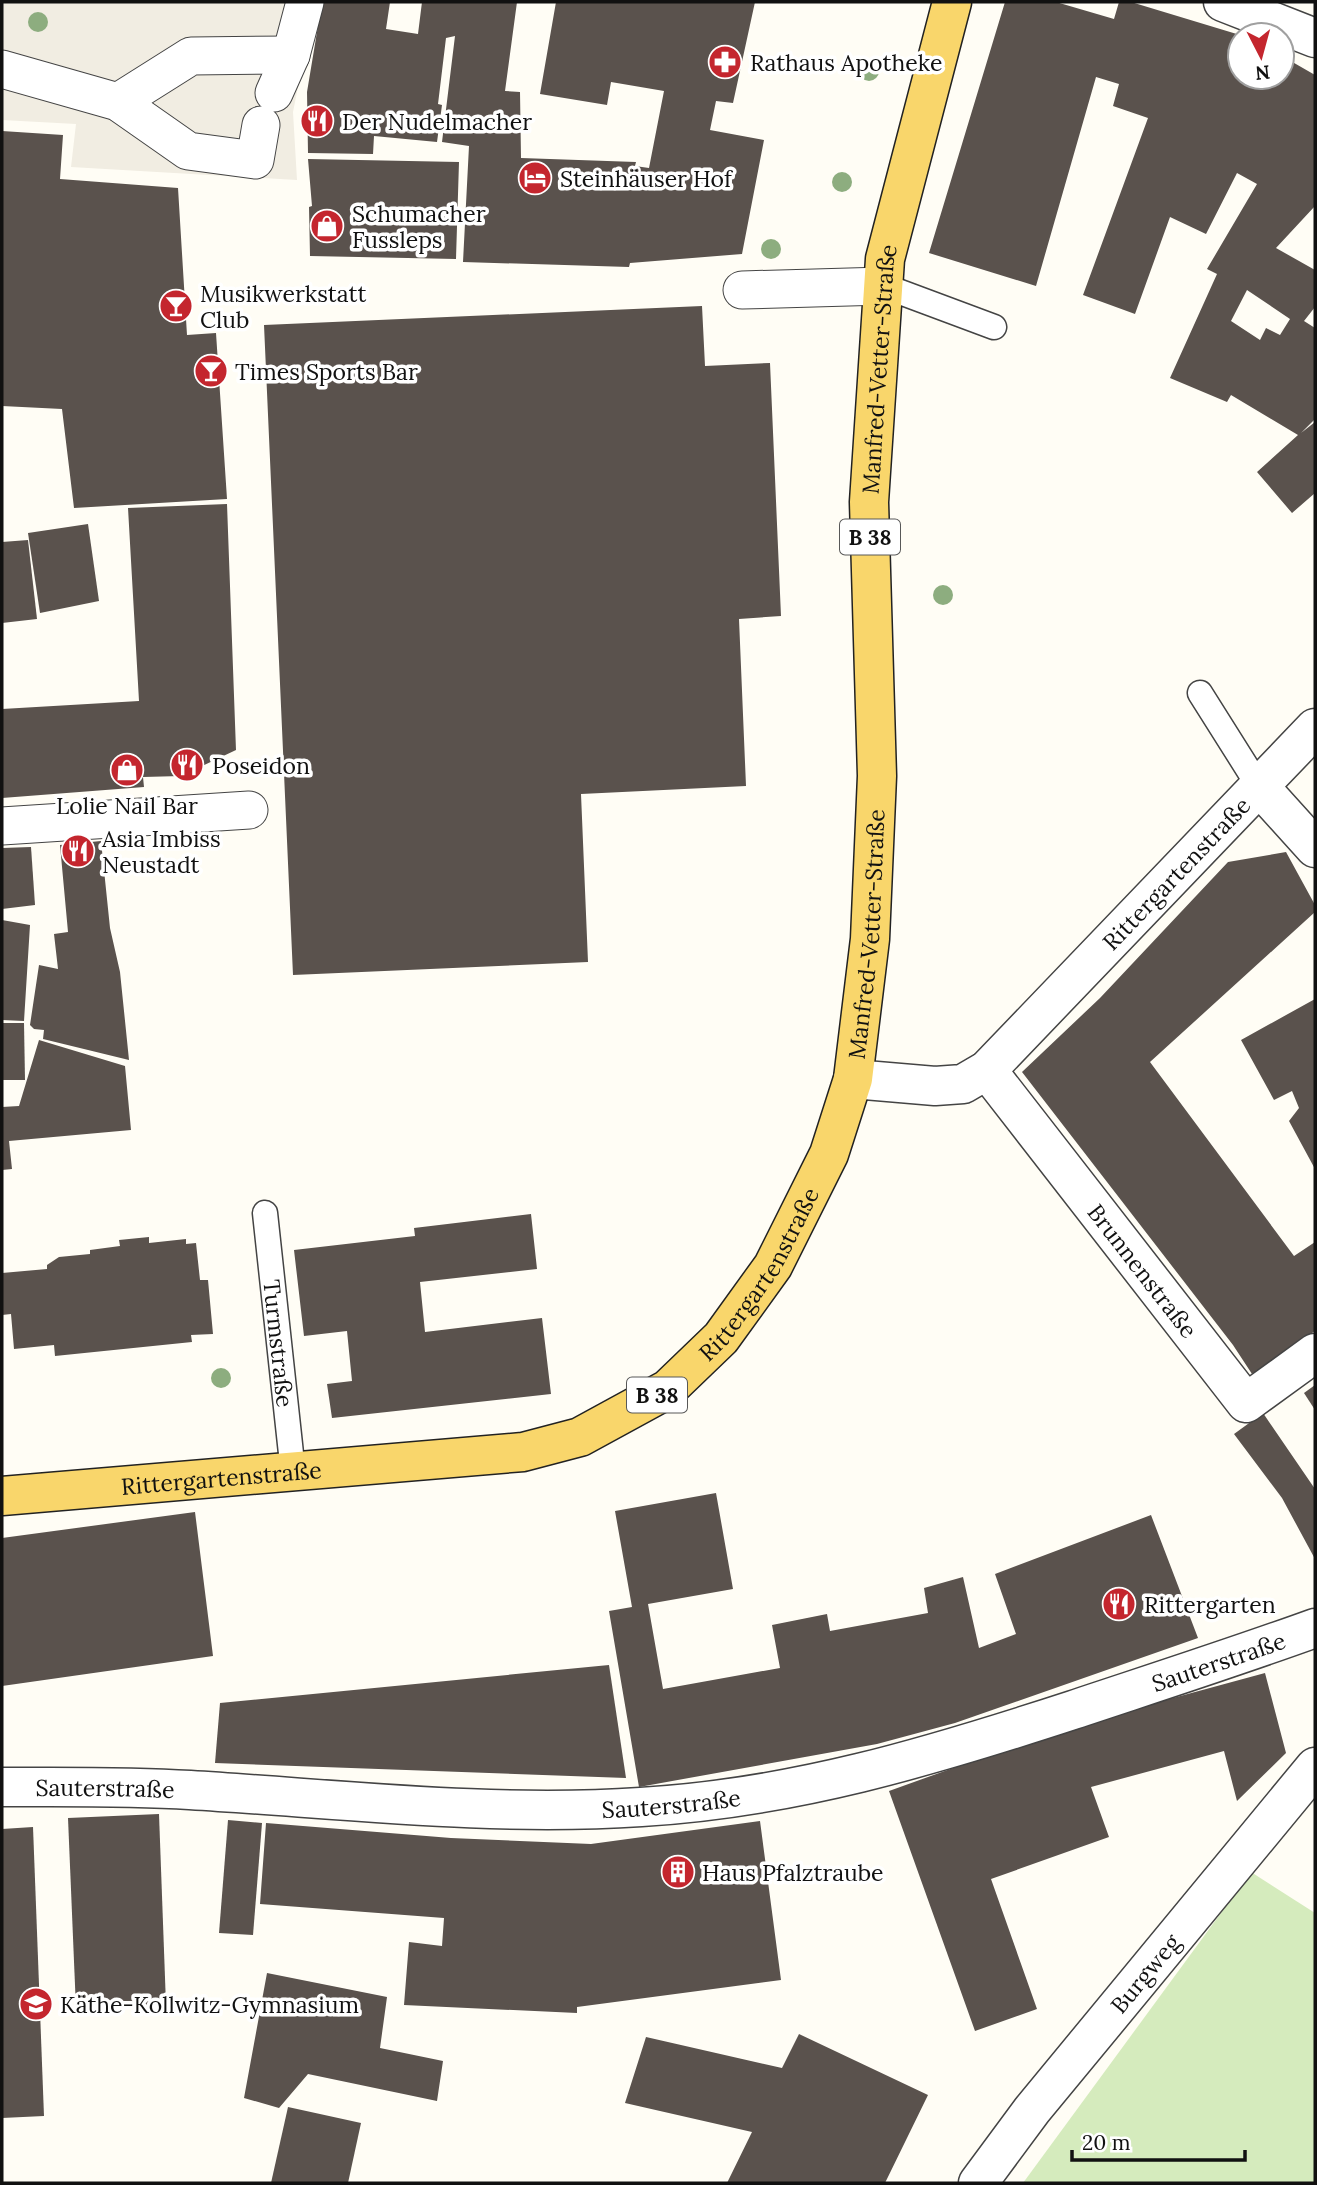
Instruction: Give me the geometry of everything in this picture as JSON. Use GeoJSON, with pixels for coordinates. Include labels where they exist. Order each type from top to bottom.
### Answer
{"type":"FeatureCollection","features":[{"type":"Feature","properties":{"kind":"main road","name":"Manfred-Vetter-Straße"},"geometry":{"type":"LineString","coordinates":[[853,1079],[870,939],[877,776],[869,502],[885,259],[952,2]]}},
{"type":"Feature","properties":{"kind":"main road","name":"Rittergartenstraße"},"geometry":{"type":"LineString","coordinates":[[2,1496],[523,1452],[580,1437],[668,1389],[721,1339],[772,1266],[829,1154],[853,1079]]}},
{"type":"Feature","properties":{"kind":"street"},"geometry":{"type":"LineString","coordinates":[[2,69],[118,102],[188,151],[263,126],[290,55],[306,2]]}},
{"type":"Feature","properties":{"kind":"street"},"geometry":{"type":"LineString","coordinates":[[1223,2],[1315,38]]}},
{"type":"Feature","properties":{"kind":"street"},"geometry":{"type":"LineString","coordinates":[[118,102],[191,56],[290,55]]}},
{"type":"Feature","properties":{"kind":"street"},"geometry":{"type":"LineString","coordinates":[[742,290],[884,286]]}},
{"type":"Feature","properties":{"kind":"street","name":"Rittergartenstraße"},"geometry":{"type":"LineString","coordinates":[[853,1079],[935,1086],[963,1084],[987,1070],[1315,728]]}},
{"type":"Feature","properties":{"kind":"street"},"geometry":{"type":"LineString","coordinates":[[1258,785],[1315,848]]}},
{"type":"Feature","properties":{"kind":"street"},"geometry":{"type":"LineString","coordinates":[[2,826],[248,810]]}},
{"type":"Feature","properties":{"kind":"street","name":"Brunnenstraße"},"geometry":{"type":"LineString","coordinates":[[987,1070],[1246,1403],[1315,1353]]}},
{"type":"Feature","properties":{"kind":"street","name":"Sauterstraße"},"geometry":{"type":"LineString","coordinates":[[2,1787],[186,1790],[453,1807],[541,1809],[641,1807],[724,1798],[828,1782],[914,1761],[1315,1628]]}},
{"type":"Feature","properties":{"kind":"street","name":"Burgweg"},"geometry":{"type":"LineString","coordinates":[[978,2183],[1031,2110],[1315,1767]]}},
{"type":"Feature","properties":{"kind":"lane"},"geometry":{"type":"LineString","coordinates":[[884,286],[993,327]]}},
{"type":"Feature","properties":{"kind":"lane"},"geometry":{"type":"LineString","coordinates":[[1200,693],[1258,785]]}},
{"type":"Feature","properties":{"kind":"lane","name":"Turmstraße"},"geometry":{"type":"LineString","coordinates":[[265,1213],[293,1472]]}},
{"type":"Feature","properties":{"kind":"green space"},"geometry":{"type":"Polygon","coordinates":[[[1251,1872],[1315,1913],[1315,2183],[1023,2183],[1251,1872]]]}},
{"type":"Feature","properties":{"kind":"shaded area"},"geometry":{"type":"Polygon","coordinates":[[[2,2],[315,2],[293,112],[297,180],[71,167],[76,124],[2,120],[2,2]]]}},
{"type":"Feature","properties":{"kind":"building"},"geometry":{"type":"Polygon","coordinates":[[[322,2],[390,2],[386,29],[418,34],[422,2],[517,2],[505,91],[520,92],[521,158],[636,162],[635,166],[649,168],[664,91],[611,82],[607,105],[540,94],[556,2],[755,2],[733,103],[716,101],[710,130],[764,140],[742,254],[630,263],[629,267],[463,262],[469,146],[442,142],[455,36],[446,38],[438,104],[442,105],[437,142],[374,136],[373,154],[308,153],[307,92],[322,2]]]}},
{"type":"Feature","properties":{"kind":"building"},"geometry":{"type":"Polygon","coordinates":[[[1005,2],[1056,2],[1114,19],[1119,2],[1131,2],[1226,31],[1226,91],[1296,91],[1296,64],[1315,75],[1315,206],[1276,248],[1315,270],[1315,307],[1304,321],[1315,328],[1315,419],[1301,433],[1315,422],[1315,493],[1292,513],[1257,472],[1298,435],[1231,395],[1227,402],[1170,378],[1217,274],[1207,269],[1257,184],[1237,173],[1206,234],[1170,217],[1135,314],[1083,295],[1148,118],[1113,106],[1119,84],[1096,77],[1036,286],[929,253],[1005,2]],[[1247,290],[1231,321],[1260,340],[1266,328],[1280,335],[1290,319],[1247,290]]]}},
{"type":"Feature","properties":{"kind":"building"},"geometry":{"type":"Polygon","coordinates":[[[2,131],[63,135],[60,179],[178,188],[187,335],[216,333],[227,499],[74,508],[62,409],[2,406],[2,131]]]}},
{"type":"Feature","properties":{"kind":"building"},"geometry":{"type":"Polygon","coordinates":[[[308,159],[459,162],[456,259],[310,256],[309,207],[312,206],[308,159]]]}},
{"type":"Feature","properties":{"kind":"building"},"geometry":{"type":"Polygon","coordinates":[[[702,306],[705,366],[770,363],[781,616],[739,619],[746,786],[581,794],[588,962],[293,975],[264,325],[702,306]]]}},
{"type":"Feature","properties":{"kind":"building"},"geometry":{"type":"Polygon","coordinates":[[[227,504],[236,750],[181,776],[143,777],[144,787],[2,798],[2,709],[139,701],[128,508],[227,504]]]}},
{"type":"Feature","properties":{"kind":"building"},"geometry":{"type":"Polygon","coordinates":[[[88,524],[99,601],[40,613],[28,533],[88,524]]]}},
{"type":"Feature","properties":{"kind":"building"},"geometry":{"type":"Polygon","coordinates":[[[28,540],[37,619],[2,623],[2,542],[28,540]]]}},
{"type":"Feature","properties":{"kind":"building"},"geometry":{"type":"Polygon","coordinates":[[[101,841],[110,928],[120,972],[129,1060],[43,1039],[44,1030],[34,1029],[30,1025],[39,965],[58,969],[54,934],[68,932],[60,845],[101,841]]]}},
{"type":"Feature","properties":{"kind":"building"},"geometry":{"type":"Polygon","coordinates":[[[31,847],[35,905],[2,909],[2,848],[31,847]]]}},
{"type":"Feature","properties":{"kind":"building"},"geometry":{"type":"Polygon","coordinates":[[[1286,852],[1315,905],[1315,912],[1150,1062],[1294,1256],[1315,1242],[1315,1331],[1252,1374],[1233,1345],[1022,1072],[1100,998],[1228,862],[1286,852]]]}},
{"type":"Feature","properties":{"kind":"building"},"geometry":{"type":"Polygon","coordinates":[[[2,920],[30,925],[24,1021],[2,1020],[2,920]]]}},
{"type":"Feature","properties":{"kind":"building"},"geometry":{"type":"Polygon","coordinates":[[[1315,999],[1315,1169],[1289,1121],[1299,1108],[1292,1091],[1274,1100],[1241,1040],[1315,999]]]}},
{"type":"Feature","properties":{"kind":"building"},"geometry":{"type":"Polygon","coordinates":[[[2,1023],[24,1023],[25,1080],[2,1080],[2,1023]]]}},
{"type":"Feature","properties":{"kind":"building"},"geometry":{"type":"Polygon","coordinates":[[[39,1040],[125,1066],[131,1130],[9,1141],[12,1169],[2,1170],[2,1107],[19,1106],[39,1040]]]}},
{"type":"Feature","properties":{"kind":"building"},"geometry":{"type":"Polygon","coordinates":[[[531,1214],[537,1269],[420,1282],[425,1332],[542,1318],[551,1394],[332,1418],[327,1384],[352,1381],[347,1331],[304,1336],[294,1250],[415,1236],[414,1228],[531,1214]]]}},
{"type":"Feature","properties":{"kind":"building"},"geometry":{"type":"Polygon","coordinates":[[[149,1237],[149,1243],[186,1239],[186,1244],[196,1243],[200,1280],[208,1280],[213,1334],[191,1335],[192,1342],[55,1356],[54,1345],[14,1349],[11,1314],[2,1315],[2,1273],[47,1269],[47,1265],[59,1257],[90,1254],[90,1250],[120,1246],[119,1240],[149,1237]]]}},
{"type":"Feature","properties":{"kind":"building"},"geometry":{"type":"Polygon","coordinates":[[[1315,1385],[1315,1410],[1304,1393],[1315,1385]]]}},
{"type":"Feature","properties":{"kind":"building"},"geometry":{"type":"Polygon","coordinates":[[[1263,1413],[1315,1489],[1315,1559],[1282,1498],[1234,1434],[1263,1413]]]}},
{"type":"Feature","properties":{"kind":"building"},"geometry":{"type":"Polygon","coordinates":[[[716,1493],[733,1589],[648,1604],[663,1689],[780,1668],[772,1625],[827,1614],[830,1631],[928,1613],[924,1588],[963,1577],[979,1648],[1016,1634],[995,1574],[1151,1515],[1198,1638],[955,1723],[877,1744],[639,1787],[609,1611],[632,1607],[615,1511],[716,1493]]]}},
{"type":"Feature","properties":{"kind":"building"},"geometry":{"type":"Polygon","coordinates":[[[195,1512],[213,1656],[2,1686],[2,1538],[195,1512]]]}},
{"type":"Feature","properties":{"kind":"building"},"geometry":{"type":"Polygon","coordinates":[[[609,1665],[626,1778],[215,1763],[220,1703],[609,1665]]]}},
{"type":"Feature","properties":{"kind":"building"},"geometry":{"type":"Polygon","coordinates":[[[1265,1673],[1286,1753],[1237,1801],[1224,1751],[1091,1787],[1109,1837],[991,1879],[1037,2009],[975,2031],[889,1791],[1070,1726],[1265,1673]]]}},
{"type":"Feature","properties":{"kind":"building"},"geometry":{"type":"Polygon","coordinates":[[[159,1814],[166,2005],[76,2009],[68,1818],[159,1814]]]}},
{"type":"Feature","properties":{"kind":"building"},"geometry":{"type":"Polygon","coordinates":[[[228,1820],[262,1823],[253,1935],[219,1933],[228,1820]]]}},
{"type":"Feature","properties":{"kind":"building"},"geometry":{"type":"Polygon","coordinates":[[[760,1821],[781,1980],[577,2007],[577,2013],[404,2005],[409,1942],[442,1946],[444,1918],[260,1904],[266,1823],[451,1838],[591,1844],[760,1821]]]}},
{"type":"Feature","properties":{"kind":"building"},"geometry":{"type":"Polygon","coordinates":[[[33,1827],[44,2116],[2,2118],[2,1829],[33,1827]]]}},
{"type":"Feature","properties":{"kind":"building"},"geometry":{"type":"Polygon","coordinates":[[[267,1973],[387,1997],[380,2048],[443,2061],[437,2101],[308,2074],[279,2108],[244,2098],[267,1973]]]}},
{"type":"Feature","properties":{"kind":"building"},"geometry":{"type":"Polygon","coordinates":[[[799,2034],[928,2095],[885,2183],[727,2183],[752,2132],[625,2103],[646,2037],[782,2068],[799,2034]]]}},
{"type":"Feature","properties":{"kind":"building"},"geometry":{"type":"Polygon","coordinates":[[[288,2107],[361,2123],[348,2183],[271,2183],[288,2107]]]}},
{"type":"Feature","properties":{"kind":"place","name":"Rathaus Apotheke"},"geometry":{"type":"Point","coordinates":[725,62]}},
{"type":"Feature","properties":{"kind":"place","name":"Der Nudelmacher"},"geometry":{"type":"Point","coordinates":[317,121]}},
{"type":"Feature","properties":{"kind":"place","name":"Steinhäuser Hof"},"geometry":{"type":"Point","coordinates":[535,178]}},
{"type":"Feature","properties":{"kind":"place","name":"Schumacher Fussleps"},"geometry":{"type":"Point","coordinates":[327,226]}},
{"type":"Feature","properties":{"kind":"place","name":"Musikwerkstatt Club"},"geometry":{"type":"Point","coordinates":[176,306]}},
{"type":"Feature","properties":{"kind":"place","name":"Times Sports Bar"},"geometry":{"type":"Point","coordinates":[211,371]}},
{"type":"Feature","properties":{"kind":"place","name":"Poseidon"},"geometry":{"type":"Point","coordinates":[187,765]}},
{"type":"Feature","properties":{"kind":"place","name":"Lolie Nail Bar"},"geometry":{"type":"Point","coordinates":[127,770]}},
{"type":"Feature","properties":{"kind":"place","name":"Asia Imbiss Neustadt"},"geometry":{"type":"Point","coordinates":[78,851]}},
{"type":"Feature","properties":{"kind":"place","name":"Rittergarten"},"geometry":{"type":"Point","coordinates":[1119,1604]}},
{"type":"Feature","properties":{"kind":"place","name":"Haus Pfalztraube"},"geometry":{"type":"Point","coordinates":[678,1872]}},
{"type":"Feature","properties":{"kind":"place","name":"Käthe-Kollwitz-Gymnasium"},"geometry":{"type":"Point","coordinates":[36,2004]}}]}
